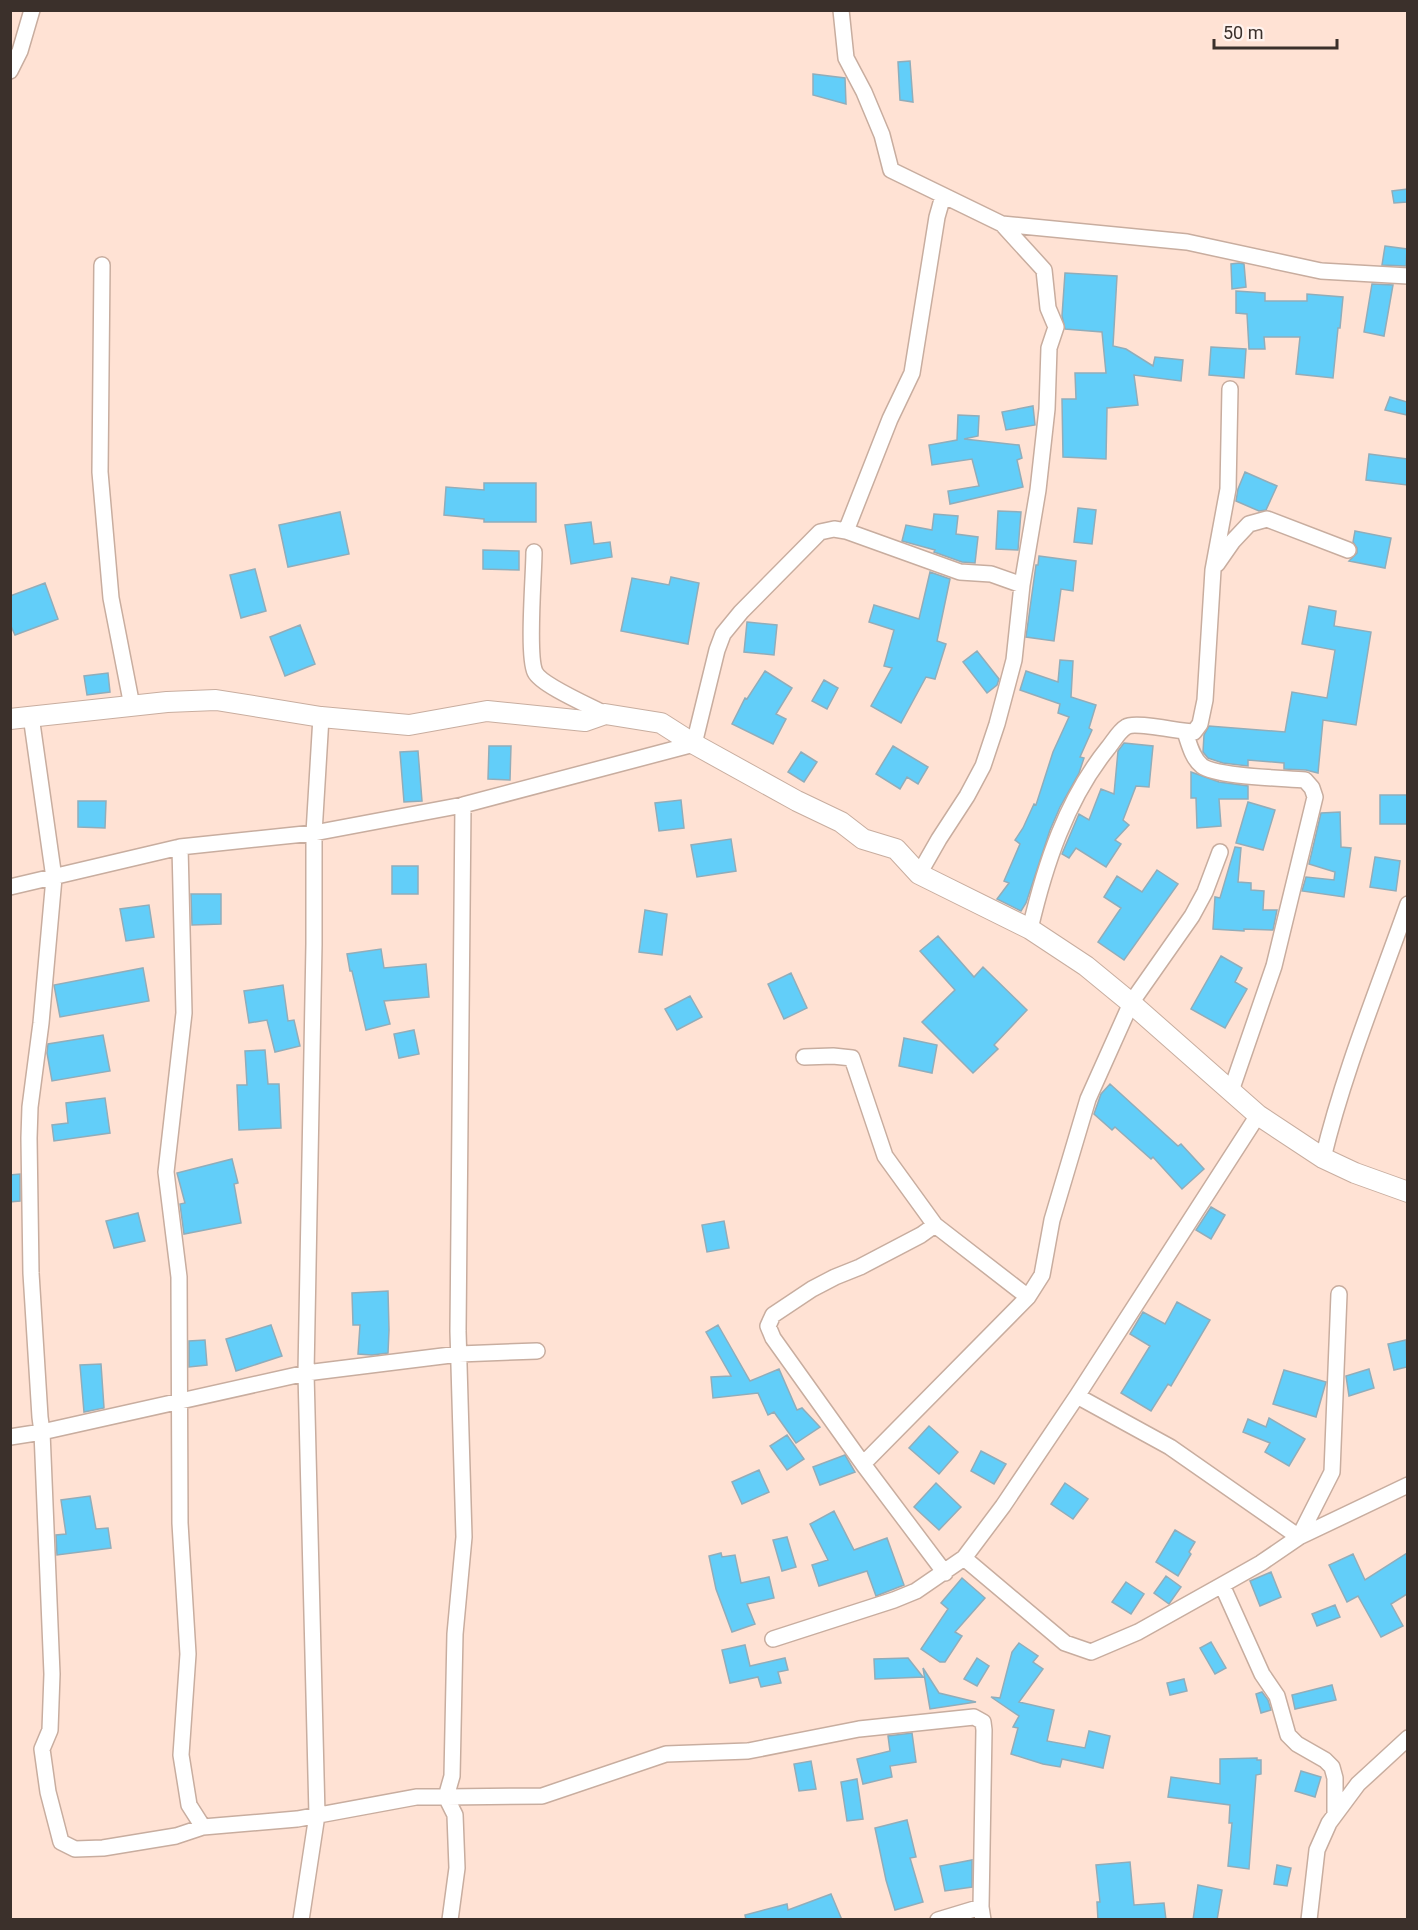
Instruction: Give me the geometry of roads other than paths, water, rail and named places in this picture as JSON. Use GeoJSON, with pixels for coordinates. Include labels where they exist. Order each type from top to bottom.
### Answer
{"type":"FeatureCollection","features":[{"type":"Feature","properties":{"kind":"street"},"geometry":{"type":"LineString","coordinates":[[10,71],[20,51],[32,10]]}},
{"type":"Feature","properties":{"kind":"street"},"geometry":{"type":"LineString","coordinates":[[841,10],[846,58],[864,92],[882,135],[891,170],[1002,224],[1187,242],[1322,271],[1407,276]]}},
{"type":"Feature","properties":{"kind":"street"},"geometry":{"type":"LineString","coordinates":[[846,531],[890,419],[912,373],[937,217],[943,196]]}},
{"type":"Feature","properties":{"kind":"street"},"geometry":{"type":"LineString","coordinates":[[919,874],[968,796],[983,766],[997,724],[1014,660],[1022,585],[1038,490],[1047,409],[1049,348],[1056,327],[1048,308],[1044,270],[1002,224]]}},
{"type":"Feature","properties":{"kind":"street"},"geometry":{"type":"LineString","coordinates":[[102,264],[99,472],[111,598],[132,706]]}},
{"type":"Feature","properties":{"kind":"street"},"geometry":{"type":"LineString","coordinates":[[1030,929],[1037,898],[1063,822],[1094,765],[1126,726],[1136,725],[1194,732],[1200,724],[1205,700],[1213,570],[1228,489],[1230,389]]}},
{"type":"Feature","properties":{"kind":"street"},"geometry":{"type":"LineString","coordinates":[[1213,570],[1233,541],[1249,524],[1267,519],[1347,550]]}},
{"type":"Feature","properties":{"kind":"street"},"geometry":{"type":"LineString","coordinates":[[694,744],[723,634],[741,612],[820,532],[834,529],[846,531],[960,572],[991,574],[1022,585]]}},
{"type":"Feature","properties":{"kind":"street"},"geometry":{"type":"LineString","coordinates":[[534,552],[531,654],[535,672],[549,685],[605,714],[661,723],[797,801],[841,822],[863,839],[896,849],[919,874],[1030,929],[1086,966],[1258,1115],[1323,1158],[1355,1173],[1407,1192]]}},
{"type":"Feature","properties":{"kind":"street"},"geometry":{"type":"LineString","coordinates":[[10,719],[167,702],[216,700],[321,717],[409,725],[487,711],[585,722],[605,714]]}},
{"type":"Feature","properties":{"kind":"street"},"geometry":{"type":"LineString","coordinates":[[31,716],[54,878],[41,1023],[30,1107],[29,1138],[32,1273],[42,1432],[52,1674],[50,1730],[42,1749],[48,1792],[61,1842],[75,1849],[103,1848],[176,1836],[203,1827],[317,1815],[416,1797],[542,1796],[666,1754],[748,1751],[859,1729],[974,1717],[983,1722],[984,1730],[982,1913],[938,1920]]}},
{"type":"Feature","properties":{"kind":"street"},"geometry":{"type":"LineString","coordinates":[[301,1920],[317,1815],[306,1373],[314,833],[321,717]]}},
{"type":"Feature","properties":{"kind":"street"},"geometry":{"type":"LineString","coordinates":[[1185,732],[1193,754],[1200,764],[1208,769],[1223,773],[1305,780],[1312,788],[1315,797],[1274,966],[1231,1091]]}},
{"type":"Feature","properties":{"kind":"street"},"geometry":{"type":"LineString","coordinates":[[10,887],[180,847],[314,833],[463,805],[694,744]]}},
{"type":"Feature","properties":{"kind":"street"},"geometry":{"type":"LineString","coordinates":[[450,1920],[457,1868],[456,1825],[455,1815],[446,1797],[452,1776],[455,1634],[465,1537],[459,1354],[463,805]]}},
{"type":"Feature","properties":{"kind":"street"},"geometry":{"type":"LineString","coordinates":[[180,847],[184,1013],[166,1172],[179,1277],[180,1522],[188,1654],[181,1755],[189,1805],[203,1827]]}},
{"type":"Feature","properties":{"kind":"street"},"geometry":{"type":"LineString","coordinates":[[863,1464],[1028,1297],[1042,1275],[1052,1220],[1088,1099],[1131,1003],[1192,916],[1205,891],[1220,852]]}},
{"type":"Feature","properties":{"kind":"street"},"geometry":{"type":"LineString","coordinates":[[1323,1158],[1343,1086],[1368,1010],[1407,904]]}},
{"type":"Feature","properties":{"kind":"street"},"geometry":{"type":"LineString","coordinates":[[804,1057],[852,1058],[885,1156],[936,1225],[1028,1297]]}},
{"type":"Feature","properties":{"kind":"street"},"geometry":{"type":"LineString","coordinates":[[773,1639],[916,1591],[964,1558],[1009,1497],[1077,1396],[1258,1115]]}},
{"type":"Feature","properties":{"kind":"street"},"geometry":{"type":"LineString","coordinates":[[936,1225],[860,1267],[812,1289],[773,1315],[768,1326],[773,1338],[863,1464],[945,1573]]}},
{"type":"Feature","properties":{"kind":"street"},"geometry":{"type":"LineString","coordinates":[[1299,1537],[1332,1472],[1339,1294]]}},
{"type":"Feature","properties":{"kind":"street"},"geometry":{"type":"LineString","coordinates":[[10,1437],[42,1432],[306,1373],[459,1354],[537,1351]]}},
{"type":"Feature","properties":{"kind":"street"},"geometry":{"type":"LineString","coordinates":[[1077,1396],[1170,1447],[1299,1537]]}},
{"type":"Feature","properties":{"kind":"street"},"geometry":{"type":"LineString","coordinates":[[964,1558],[1065,1643],[1091,1652],[1138,1632],[1261,1563],[1299,1537],[1407,1485]]}},
{"type":"Feature","properties":{"kind":"street"},"geometry":{"type":"LineString","coordinates":[[1222,1585],[1262,1674],[1276,1696],[1288,1735],[1297,1744],[1325,1760],[1332,1767],[1335,1779],[1335,1814]]}},
{"type":"Feature","properties":{"kind":"street"},"geometry":{"type":"LineString","coordinates":[[1309,1920],[1317,1850],[1329,1823],[1358,1784],[1407,1738]]}}]}
